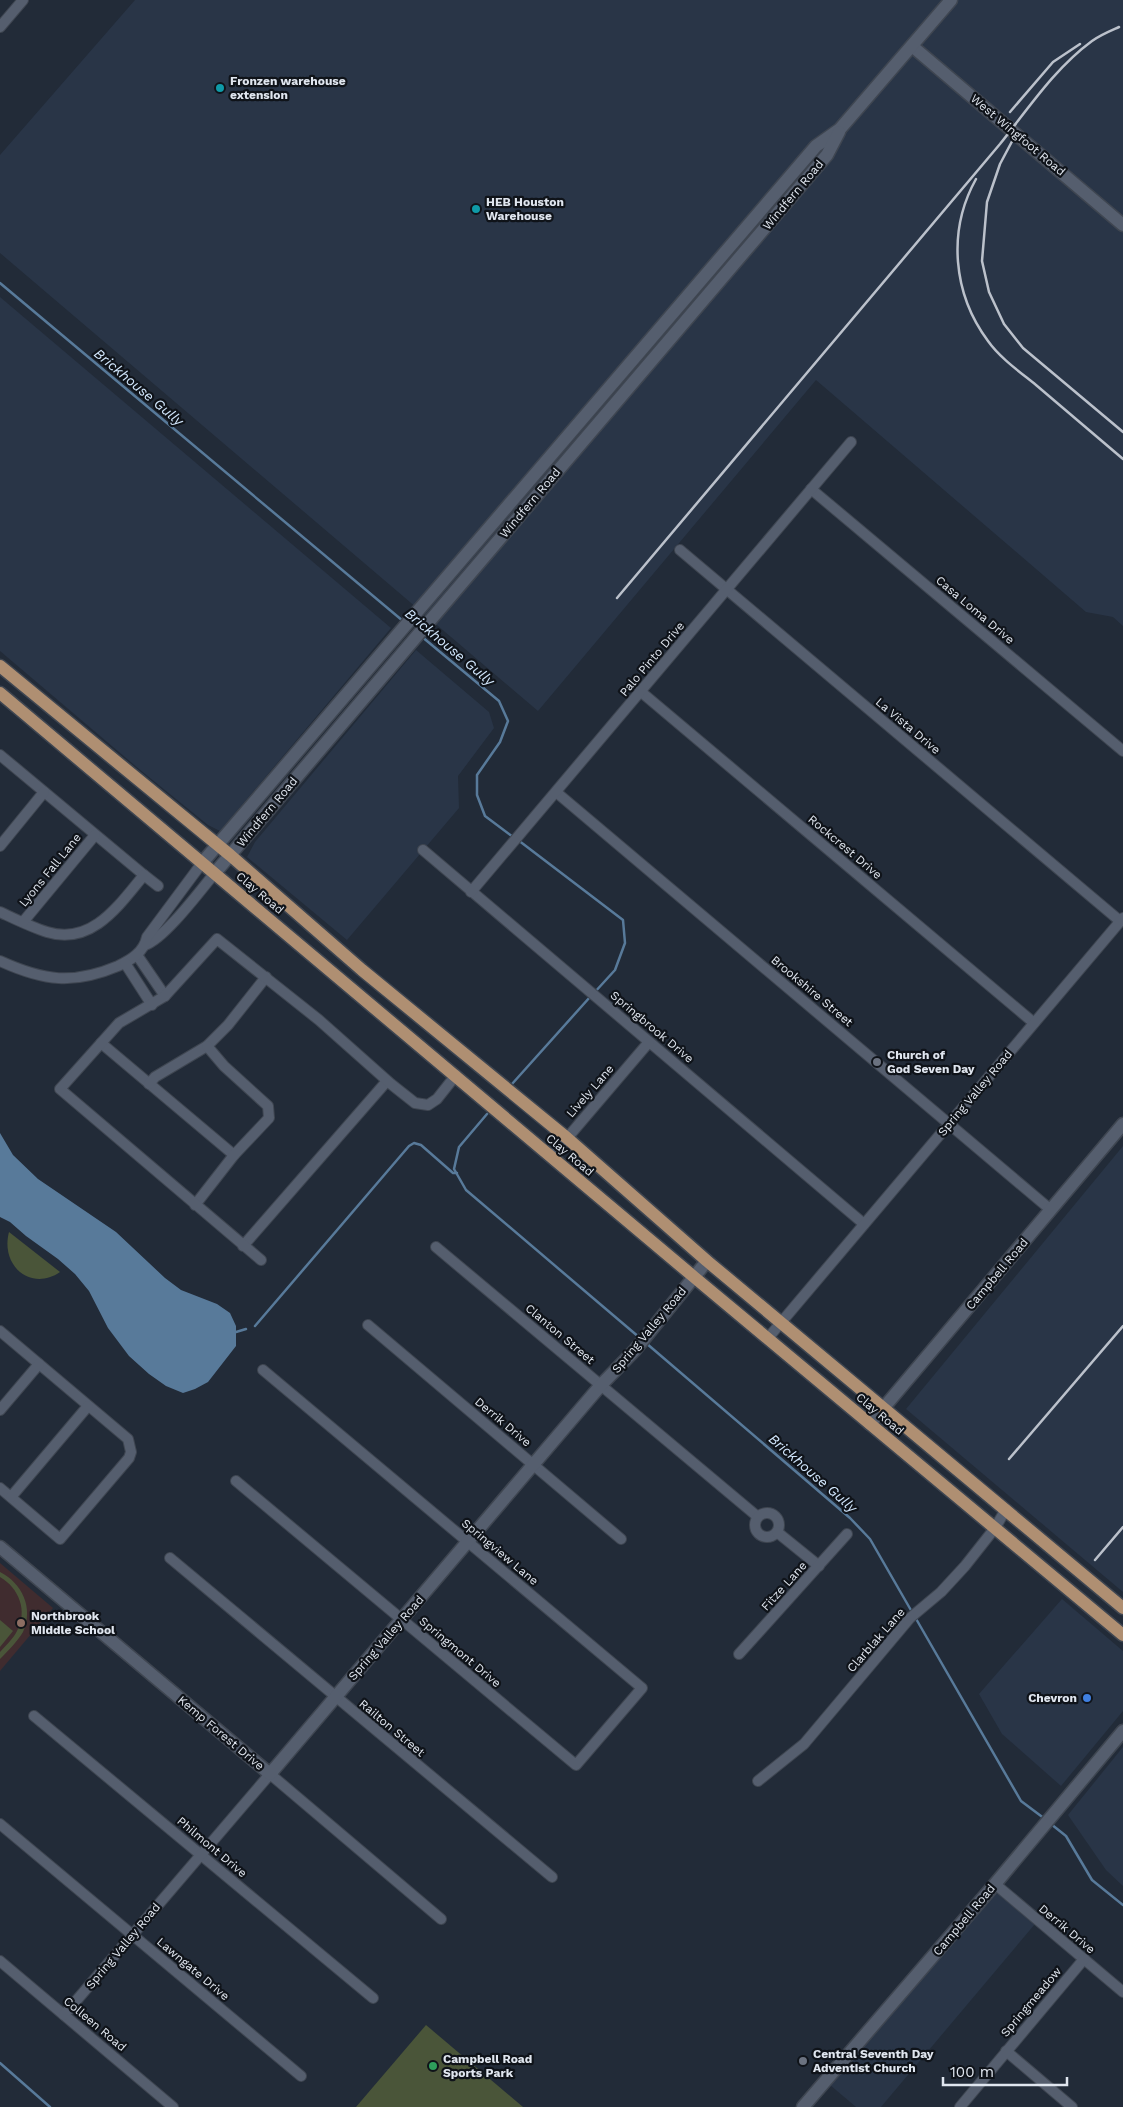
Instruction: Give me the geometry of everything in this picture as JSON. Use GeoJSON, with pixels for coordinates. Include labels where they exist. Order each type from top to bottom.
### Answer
{"type":"FeatureCollection","features":[{"type":"Feature","properties":{"kind":"main road","name":"Clay Road"},"geometry":{"type":"LineString","coordinates":[[0,666],[217,844],[362,970],[566,1138],[707,1261],[1123,1608]]}},
{"type":"Feature","properties":{"kind":"main road"},"geometry":{"type":"LineString","coordinates":[[4,696],[22,685]]}},
{"type":"Feature","properties":{"kind":"main road","name":"Clay Road"},"geometry":{"type":"LineString","coordinates":[[4,696],[1123,1636]]}},
{"type":"Feature","properties":{"kind":"main road"},"geometry":{"type":"LineString","coordinates":[[348,984],[362,970]]}},
{"type":"Feature","properties":{"kind":"main road"},"geometry":{"type":"LineString","coordinates":[[951,1491],[968,1478]]}},
{"type":"Feature","properties":{"kind":"street"},"geometry":{"type":"LineString","coordinates":[[0,26],[23,0]]}},
{"type":"Feature","properties":{"kind":"street","name":"Windfern Road"},"geometry":{"type":"LineString","coordinates":[[214,874],[827,155],[840,130],[951,0]]}},
{"type":"Feature","properties":{"kind":"street","name":"West Wingfoot Road"},"geometry":{"type":"LineString","coordinates":[[912,46],[1123,225]]}},
{"type":"Feature","properties":{"kind":"street","name":"Windfern Road"},"geometry":{"type":"LineString","coordinates":[[202,863],[816,146],[840,130]]}},
{"type":"Feature","properties":{"kind":"street","name":"Palo Pinto Drive"},"geometry":{"type":"LineString","coordinates":[[471,892],[851,442]]}},
{"type":"Feature","properties":{"kind":"street","name":"Casa Loma Drive"},"geometry":{"type":"LineString","coordinates":[[811,489],[1123,751]]}},
{"type":"Feature","properties":{"kind":"street","name":"La Vista Drive"},"geometry":{"type":"LineString","coordinates":[[680,550],[1122,920]]}},
{"type":"Feature","properties":{"kind":"street"},"geometry":{"type":"LineString","coordinates":[[395,636],[402,654]]}},
{"type":"Feature","properties":{"kind":"street","name":"Rockcrest Drive"},"geometry":{"type":"LineString","coordinates":[[640,692],[1034,1023]]}},
{"type":"Feature","properties":{"kind":"street"},"geometry":{"type":"LineString","coordinates":[[320,726],[332,736]]}},
{"type":"Feature","properties":{"kind":"street"},"geometry":{"type":"LineString","coordinates":[[0,755],[158,886]]}},
{"type":"Feature","properties":{"kind":"street"},"geometry":{"type":"LineString","coordinates":[[0,846],[44,792]]}},
{"type":"Feature","properties":{"kind":"street","name":"Brookshire Street"},"geometry":{"type":"LineString","coordinates":[[556,792],[1051,1210]]}},
{"type":"Feature","properties":{"kind":"street","name":"Lyons Fall Lane"},"geometry":{"type":"LineString","coordinates":[[23,922],[95,835]]}},
{"type":"Feature","properties":{"kind":"street","name":"Springbrook Drive"},"geometry":{"type":"LineString","coordinates":[[423,850],[864,1224]]}},
{"type":"Feature","properties":{"kind":"street"},"geometry":{"type":"LineString","coordinates":[[0,961],[24,972],[62,979],[74,979],[102,973],[126,962],[137,955],[145,944],[146,937],[202,863]]}},
{"type":"Feature","properties":{"kind":"street"},"geometry":{"type":"LineString","coordinates":[[145,944],[153,942],[162,933],[214,874]]}},
{"type":"Feature","properties":{"kind":"street"},"geometry":{"type":"LineString","coordinates":[[0,912],[48,932],[74,934],[96,926],[110,915],[144,876]]}},
{"type":"Feature","properties":{"kind":"street","name":"Spring Valley Road"},"geometry":{"type":"LineString","coordinates":[[768,1338],[1122,920]]}},
{"type":"Feature","properties":{"kind":"street"},"geometry":{"type":"LineString","coordinates":[[261,1260],[60,1089],[119,1023],[165,996],[217,939],[319,1020],[387,1081],[415,1103],[428,1105],[437,1099],[456,1075]]}},
{"type":"Feature","properties":{"kind":"street"},"geometry":{"type":"LineString","coordinates":[[137,955],[165,996]]}},
{"type":"Feature","properties":{"kind":"street"},"geometry":{"type":"LineString","coordinates":[[126,962],[152,1005]]}},
{"type":"Feature","properties":{"kind":"street"},"geometry":{"type":"LineString","coordinates":[[149,1084],[154,1077],[207,1046],[228,1025],[266,977]]}},
{"type":"Feature","properties":{"kind":"street","name":"Lively Lane"},"geometry":{"type":"LineString","coordinates":[[551,1157],[649,1042]]}},
{"type":"Feature","properties":{"kind":"street"},"geometry":{"type":"LineString","coordinates":[[101,1043],[234,1155]]}},
{"type":"Feature","properties":{"kind":"street"},"geometry":{"type":"LineString","coordinates":[[195,1205],[234,1155],[269,1118],[268,1106],[224,1066],[207,1046]]}},
{"type":"Feature","properties":{"kind":"street"},"geometry":{"type":"LineString","coordinates":[[243,1246],[387,1081]]}},
{"type":"Feature","properties":{"kind":"street","name":"Campbell Road"},"geometry":{"type":"LineString","coordinates":[[870,1424],[1123,1124]]}},
{"type":"Feature","properties":{"kind":"street","name":"Clanton Street"},"geometry":{"type":"LineString","coordinates":[[436,1247],[758,1517]]}},
{"type":"Feature","properties":{"kind":"street","name":"Spring Valley Road"},"geometry":{"type":"LineString","coordinates":[[64,2015],[468,1541],[602,1385],[635,1350],[707,1261]]}},
{"type":"Feature","properties":{"kind":"street","name":"Derrik Drive"},"geometry":{"type":"LineString","coordinates":[[368,1325],[621,1538]]}},
{"type":"Feature","properties":{"kind":"street"},"geometry":{"type":"LineString","coordinates":[[0,1331],[128,1440],[131,1452],[129,1458],[60,1539],[0,1488]]}},
{"type":"Feature","properties":{"kind":"street"},"geometry":{"type":"LineString","coordinates":[[0,1410],[39,1364]]}},
{"type":"Feature","properties":{"kind":"street","name":"Springview Lane"},"geometry":{"type":"LineString","coordinates":[[263,1370],[642,1688],[576,1765]]}},
{"type":"Feature","properties":{"kind":"street"},"geometry":{"type":"LineString","coordinates":[[11,1497],[88,1406]]}},
{"type":"Feature","properties":{"kind":"street","name":"Springmont Drive"},"geometry":{"type":"LineString","coordinates":[[236,1481],[576,1765]]}},
{"type":"Feature","properties":{"kind":"street","name":"Clarblak Lane"},"geometry":{"type":"LineString","coordinates":[[758,1781],[804,1744],[910,1618],[941,1592],[965,1566],[995,1528],[1006,1510]]}},
{"type":"Feature","properties":{"kind":"street","name":"Clanton Street"},"geometry":{"type":"LineString","coordinates":[[766,1513],[775,1516],[779,1524],[777,1532],[769,1537],[760,1534],[756,1526],[758,1517],[766,1513]]}},
{"type":"Feature","properties":{"kind":"street","name":"Clanton Street"},"geometry":{"type":"LineString","coordinates":[[777,1532],[819,1566]]}},
{"type":"Feature","properties":{"kind":"street","name":"Fitze Lane"},"geometry":{"type":"LineString","coordinates":[[740,1654],[847,1534]]}},
{"type":"Feature","properties":{"kind":"street","name":"Kemp Forest Drive"},"geometry":{"type":"LineString","coordinates":[[0,1547],[442,1919]]}},
{"type":"Feature","properties":{"kind":"street","name":"Railton Street"},"geometry":{"type":"LineString","coordinates":[[170,1558],[552,1877]]}},
{"type":"Feature","properties":{"kind":"street","name":"Philmont Drive"},"geometry":{"type":"LineString","coordinates":[[34,1716],[373,1998]]}},
{"type":"Feature","properties":{"kind":"street","name":"Campbell Road"},"geometry":{"type":"LineString","coordinates":[[803,2107],[995,1884],[1123,1731]]}},
{"type":"Feature","properties":{"kind":"street","name":"Lawngate Drive"},"geometry":{"type":"LineString","coordinates":[[0,1824],[302,2076]]}},
{"type":"Feature","properties":{"kind":"street","name":"Derrik Drive"},"geometry":{"type":"LineString","coordinates":[[995,1884],[1123,1992]]}},
{"type":"Feature","properties":{"kind":"street","name":"Springmeadow"},"geometry":{"type":"LineString","coordinates":[[960,2107],[1084,1959]]}},
{"type":"Feature","properties":{"kind":"street","name":"Colleen Road"},"geometry":{"type":"LineString","coordinates":[[0,1961],[173,2107]]}},
{"type":"Feature","properties":{"kind":"street"},"geometry":{"type":"LineString","coordinates":[[1006,2051],[1072,2107]]}},
{"type":"Feature","properties":{"kind":"shaded area"},"geometry":{"type":"Polygon","coordinates":[[[135,0],[1123,0],[1123,626],[1113,617],[1086,612],[816,380],[538,711],[0,253],[0,155],[135,0]]]}},
{"type":"Feature","properties":{"kind":"shaded area"},"geometry":{"type":"Polygon","coordinates":[[[0,297],[391,628],[220,831],[208,825],[139,769],[0,651],[0,297]]]}},
{"type":"Feature","properties":{"kind":"shaded area"},"geometry":{"type":"Polygon","coordinates":[[[416,650],[489,712],[494,728],[458,776],[459,808],[347,940],[247,857],[255,842],[416,650]]]}},
{"type":"Feature","properties":{"kind":"shaded area"},"geometry":{"type":"Polygon","coordinates":[[[1123,1146],[1123,1592],[906,1409],[1123,1146]]]}},
{"type":"Feature","properties":{"kind":"shaded area","name":"Northbrook Middle School"},"geometry":{"type":"Polygon","coordinates":[[[0,1563],[53,1608],[0,1671],[0,1563]]]}},
{"type":"Feature","properties":{"kind":"shaded area"},"geometry":{"type":"Polygon","coordinates":[[[1062,1599],[1123,1651],[1123,1711],[1061,1786],[1002,1734],[979,1694],[1062,1599]]]}},
{"type":"Feature","properties":{"kind":"shaded area"},"geometry":{"type":"Polygon","coordinates":[[[1123,1747],[1123,1886],[1106,1870],[1068,1815],[1123,1747]]]}},
{"type":"Feature","properties":{"kind":"shaded area"},"geometry":{"type":"Polygon","coordinates":[[[995,1890],[1035,1924],[881,2107],[856,2107],[830,2085],[995,1890]]]}},
{"type":"Feature","properties":{"kind":"green space"},"geometry":{"type":"Polygon","coordinates":[[[9,1232],[60,1272],[39,1279],[29,1277],[20,1272],[9,1255],[7,1244],[9,1232]]]}},
{"type":"Feature","properties":{"kind":"green space"},"geometry":{"type":"Polygon","coordinates":[[[0,1572],[20,1589],[24,1597],[27,1614],[23,1632],[0,1659],[0,1652],[15,1634],[22,1616],[17,1594],[0,1577],[0,1572]]]}},
{"type":"Feature","properties":{"kind":"green space"},"geometry":{"type":"Polygon","coordinates":[[[0,1620],[13,1631],[0,1647],[0,1620]]]}},
{"type":"Feature","properties":{"kind":"green space","name":"Campbell Road Sports Park"},"geometry":{"type":"Polygon","coordinates":[[[426,2025],[523,2107],[356,2107],[426,2025]]]}},
{"type":"Feature","properties":{"kind":"water"},"geometry":{"type":"Polygon","coordinates":[[[0,1133],[13,1155],[38,1179],[116,1232],[165,1278],[181,1290],[217,1304],[230,1313],[236,1326],[236,1346],[208,1382],[183,1393],[166,1386],[149,1374],[129,1356],[108,1328],[89,1291],[75,1274],[10,1222],[0,1217],[0,1133]]]}},
{"type":"Feature","properties":{"kind":"waterway","name":"Brickhouse Gully"},"geometry":{"type":"LineString","coordinates":[[0,283],[403,621]]}},
{"type":"Feature","properties":{"kind":"waterway","name":"Brickhouse Gully"},"geometry":{"type":"LineString","coordinates":[[421,636],[499,701],[508,721],[500,742],[477,775],[477,795],[485,816],[513,837]]}},
{"type":"Feature","properties":{"kind":"waterway","name":"Brickhouse Gully"},"geometry":{"type":"LineString","coordinates":[[518,840],[623,920],[625,943],[615,970],[594,993]]}},
{"type":"Feature","properties":{"kind":"waterway","name":"Brickhouse Gully"},"geometry":{"type":"LineString","coordinates":[[512,1084],[590,997]]}},
{"type":"Feature","properties":{"kind":"waterway","name":"Brickhouse Gully"},"geometry":{"type":"LineString","coordinates":[[487,1114],[459,1147],[454,1169],[466,1190],[640,1338]]}},
{"type":"Feature","properties":{"kind":"waterway"},"geometry":{"type":"LineString","coordinates":[[255,1326],[409,1146],[414,1143],[421,1145],[453,1173],[457,1173]]}},
{"type":"Feature","properties":{"kind":"waterway"},"geometry":{"type":"LineString","coordinates":[[236,1332],[246,1329]]}},
{"type":"Feature","properties":{"kind":"waterway","name":"Brickhouse Gully"},"geometry":{"type":"LineString","coordinates":[[646,1343],[850,1518],[870,1539],[912,1612]]}},
{"type":"Feature","properties":{"kind":"waterway","name":"Brickhouse Gully"},"geometry":{"type":"LineString","coordinates":[[915,1617],[1021,1801],[1045,1819]]}},
{"type":"Feature","properties":{"kind":"waterway","name":"Brickhouse Gully"},"geometry":{"type":"LineString","coordinates":[[1051,1824],[1066,1836],[1092,1880],[1123,1905]]}},
{"type":"Feature","properties":{"kind":"waterway"},"geometry":{"type":"LineString","coordinates":[[0,2063],[50,2107]]}},
{"type":"Feature","properties":{"kind":"railway"},"geometry":{"type":"LineString","coordinates":[[617,598],[1000,144],[1054,76],[1092,41],[1119,27]]}},
{"type":"Feature","properties":{"kind":"railway"},"geometry":{"type":"LineString","coordinates":[[1010,112],[1053,62],[1080,44]]}},
{"type":"Feature","properties":{"kind":"railway"},"geometry":{"type":"LineString","coordinates":[[1017,132],[1000,164],[987,202],[982,261],[989,292],[1004,324],[1023,348],[1123,432]]}},
{"type":"Feature","properties":{"kind":"railway"},"geometry":{"type":"LineString","coordinates":[[976,179],[967,199],[958,241],[961,283],[976,323],[988,341],[1004,359],[1123,459]]}},
{"type":"Feature","properties":{"kind":"railway"},"geometry":{"type":"LineString","coordinates":[[1009,1459],[1123,1326]]}},
{"type":"Feature","properties":{"kind":"railway"},"geometry":{"type":"LineString","coordinates":[[1095,1560],[1123,1527]]}},
{"type":"Feature","properties":{"kind":"place","name":"Fronzen warehouse extension"},"geometry":{"type":"Point","coordinates":[220,88]}},
{"type":"Feature","properties":{"kind":"place","name":"HEB Houston Warehouse"},"geometry":{"type":"Point","coordinates":[476,209]}},
{"type":"Feature","properties":{"kind":"place","name":"Church of God Seven Day"},"geometry":{"type":"Point","coordinates":[877,1062]}},
{"type":"Feature","properties":{"kind":"place","name":"Northbrook Middle School"},"geometry":{"type":"Point","coordinates":[21,1623]}},
{"type":"Feature","properties":{"kind":"place","name":"Chevron"},"geometry":{"type":"Point","coordinates":[1087,1698]}},
{"type":"Feature","properties":{"kind":"place","name":"Central Seventh Day Adventist Church"},"geometry":{"type":"Point","coordinates":[803,2061]}},
{"type":"Feature","properties":{"kind":"place","name":"Campbell Road Sports Park"},"geometry":{"type":"Point","coordinates":[433,2066]}}]}
